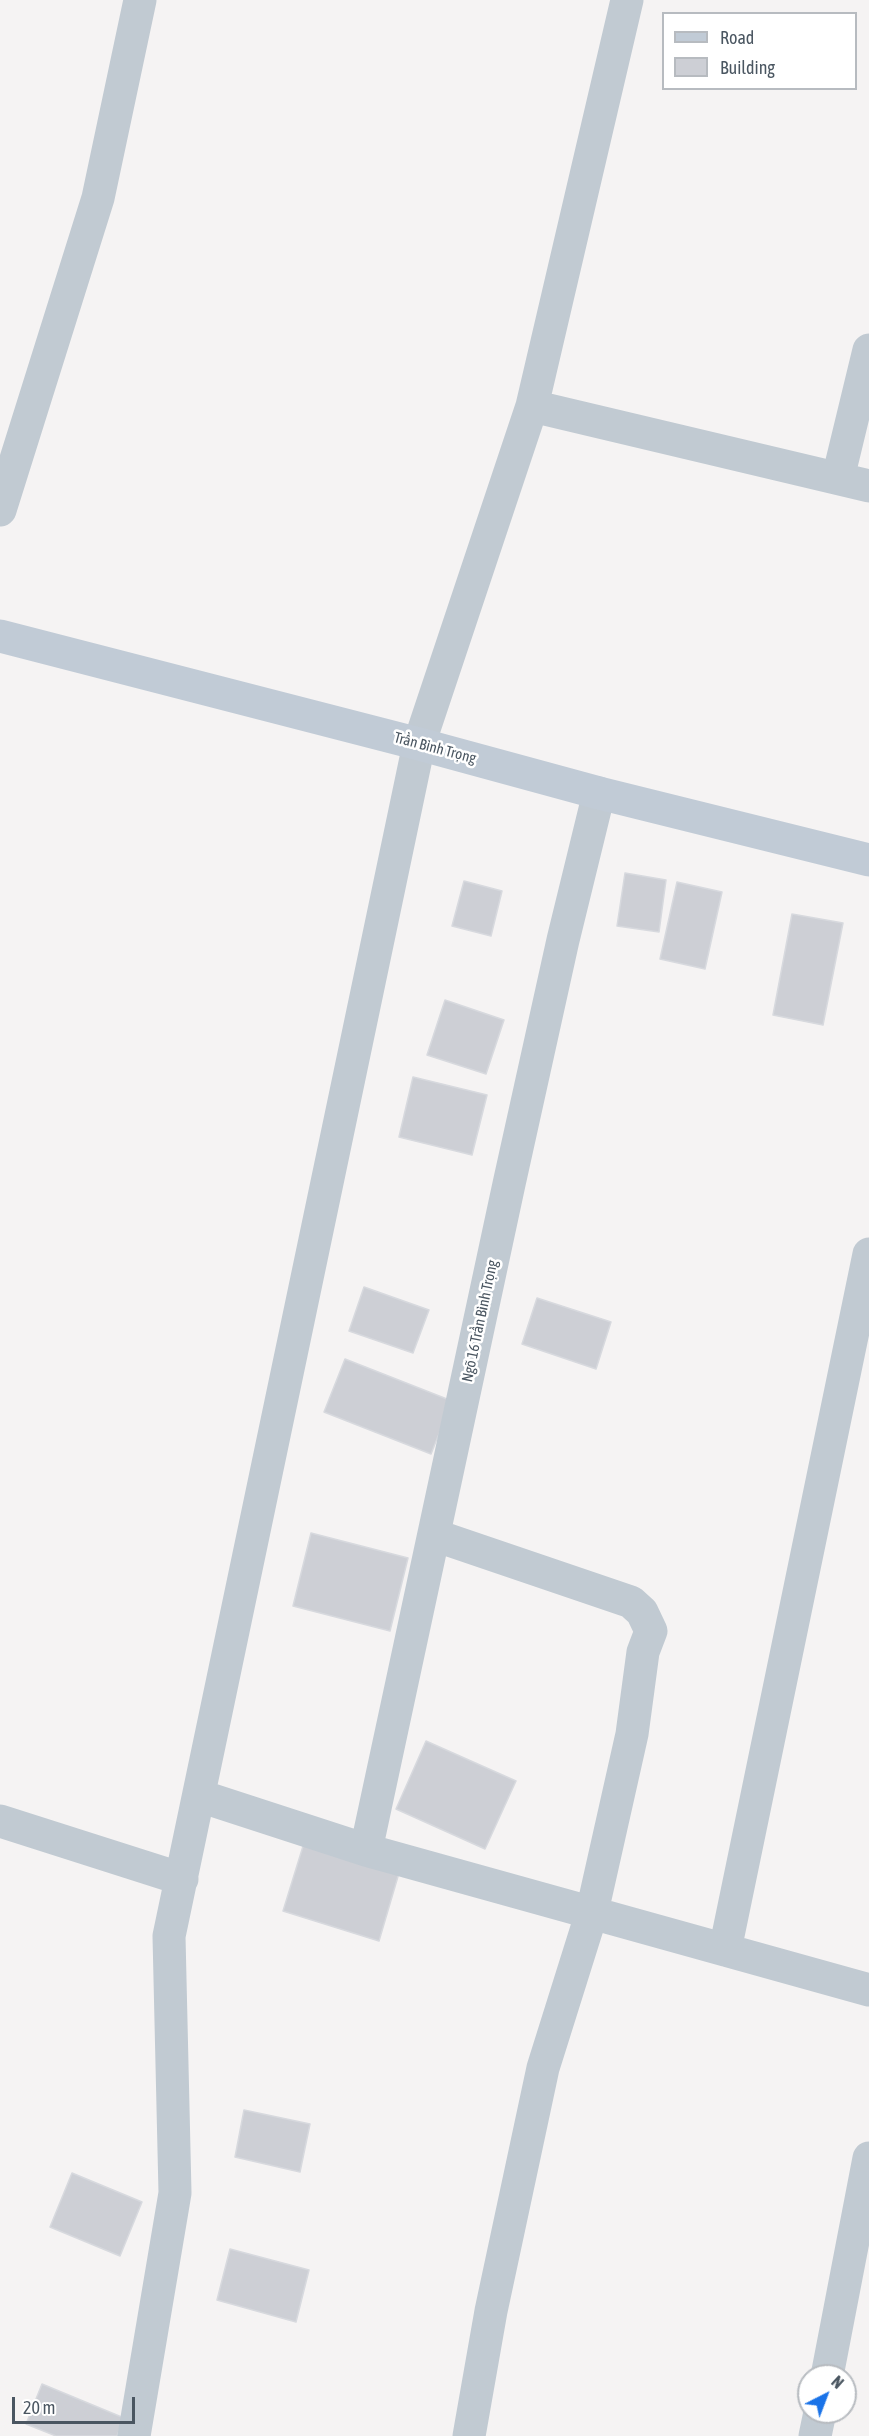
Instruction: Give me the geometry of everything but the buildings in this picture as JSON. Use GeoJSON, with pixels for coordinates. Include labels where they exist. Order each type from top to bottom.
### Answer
{"type":"FeatureCollection","features":[{"type":"Feature","properties":{"kind":"street"},"geometry":{"type":"LineString","coordinates":[[0,510],[98,198],[140,0]]}},
{"type":"Feature","properties":{"kind":"street"},"geometry":{"type":"LineString","coordinates":[[134,2436],[175,2193],[170,1936],[419,744],[532,406],[627,0]]}},
{"type":"Feature","properties":{"kind":"street"},"geometry":{"type":"LineString","coordinates":[[532,406],[854,482],[869,350]]}},
{"type":"Feature","properties":{"kind":"street","name":"Trần Bình Trọng"},"geometry":{"type":"LineString","coordinates":[[0,636],[599,793],[869,860]]}},
{"type":"Feature","properties":{"kind":"street","name":"Ngõ 16 Trần Bình Trọng"},"geometry":{"type":"LineString","coordinates":[[366,1850],[563,940],[599,793]]}},
{"type":"Feature","properties":{"kind":"street"},"geometry":{"type":"LineString","coordinates":[[725,1950],[869,1254]]}},
{"type":"Feature","properties":{"kind":"street"},"geometry":{"type":"LineString","coordinates":[[434,1535],[631,1602],[642,1612],[651,1631],[643,1652],[632,1734],[592,1912],[543,2068],[491,2311],[469,2436]]}},
{"type":"Feature","properties":{"kind":"street"},"geometry":{"type":"LineString","coordinates":[[200,1796],[366,1850],[869,1990]]}},
{"type":"Feature","properties":{"kind":"street"},"geometry":{"type":"LineString","coordinates":[[0,1821],[182,1879]]}},
{"type":"Feature","properties":{"kind":"street"},"geometry":{"type":"LineString","coordinates":[[828,2364],[869,2158]]}}]}
